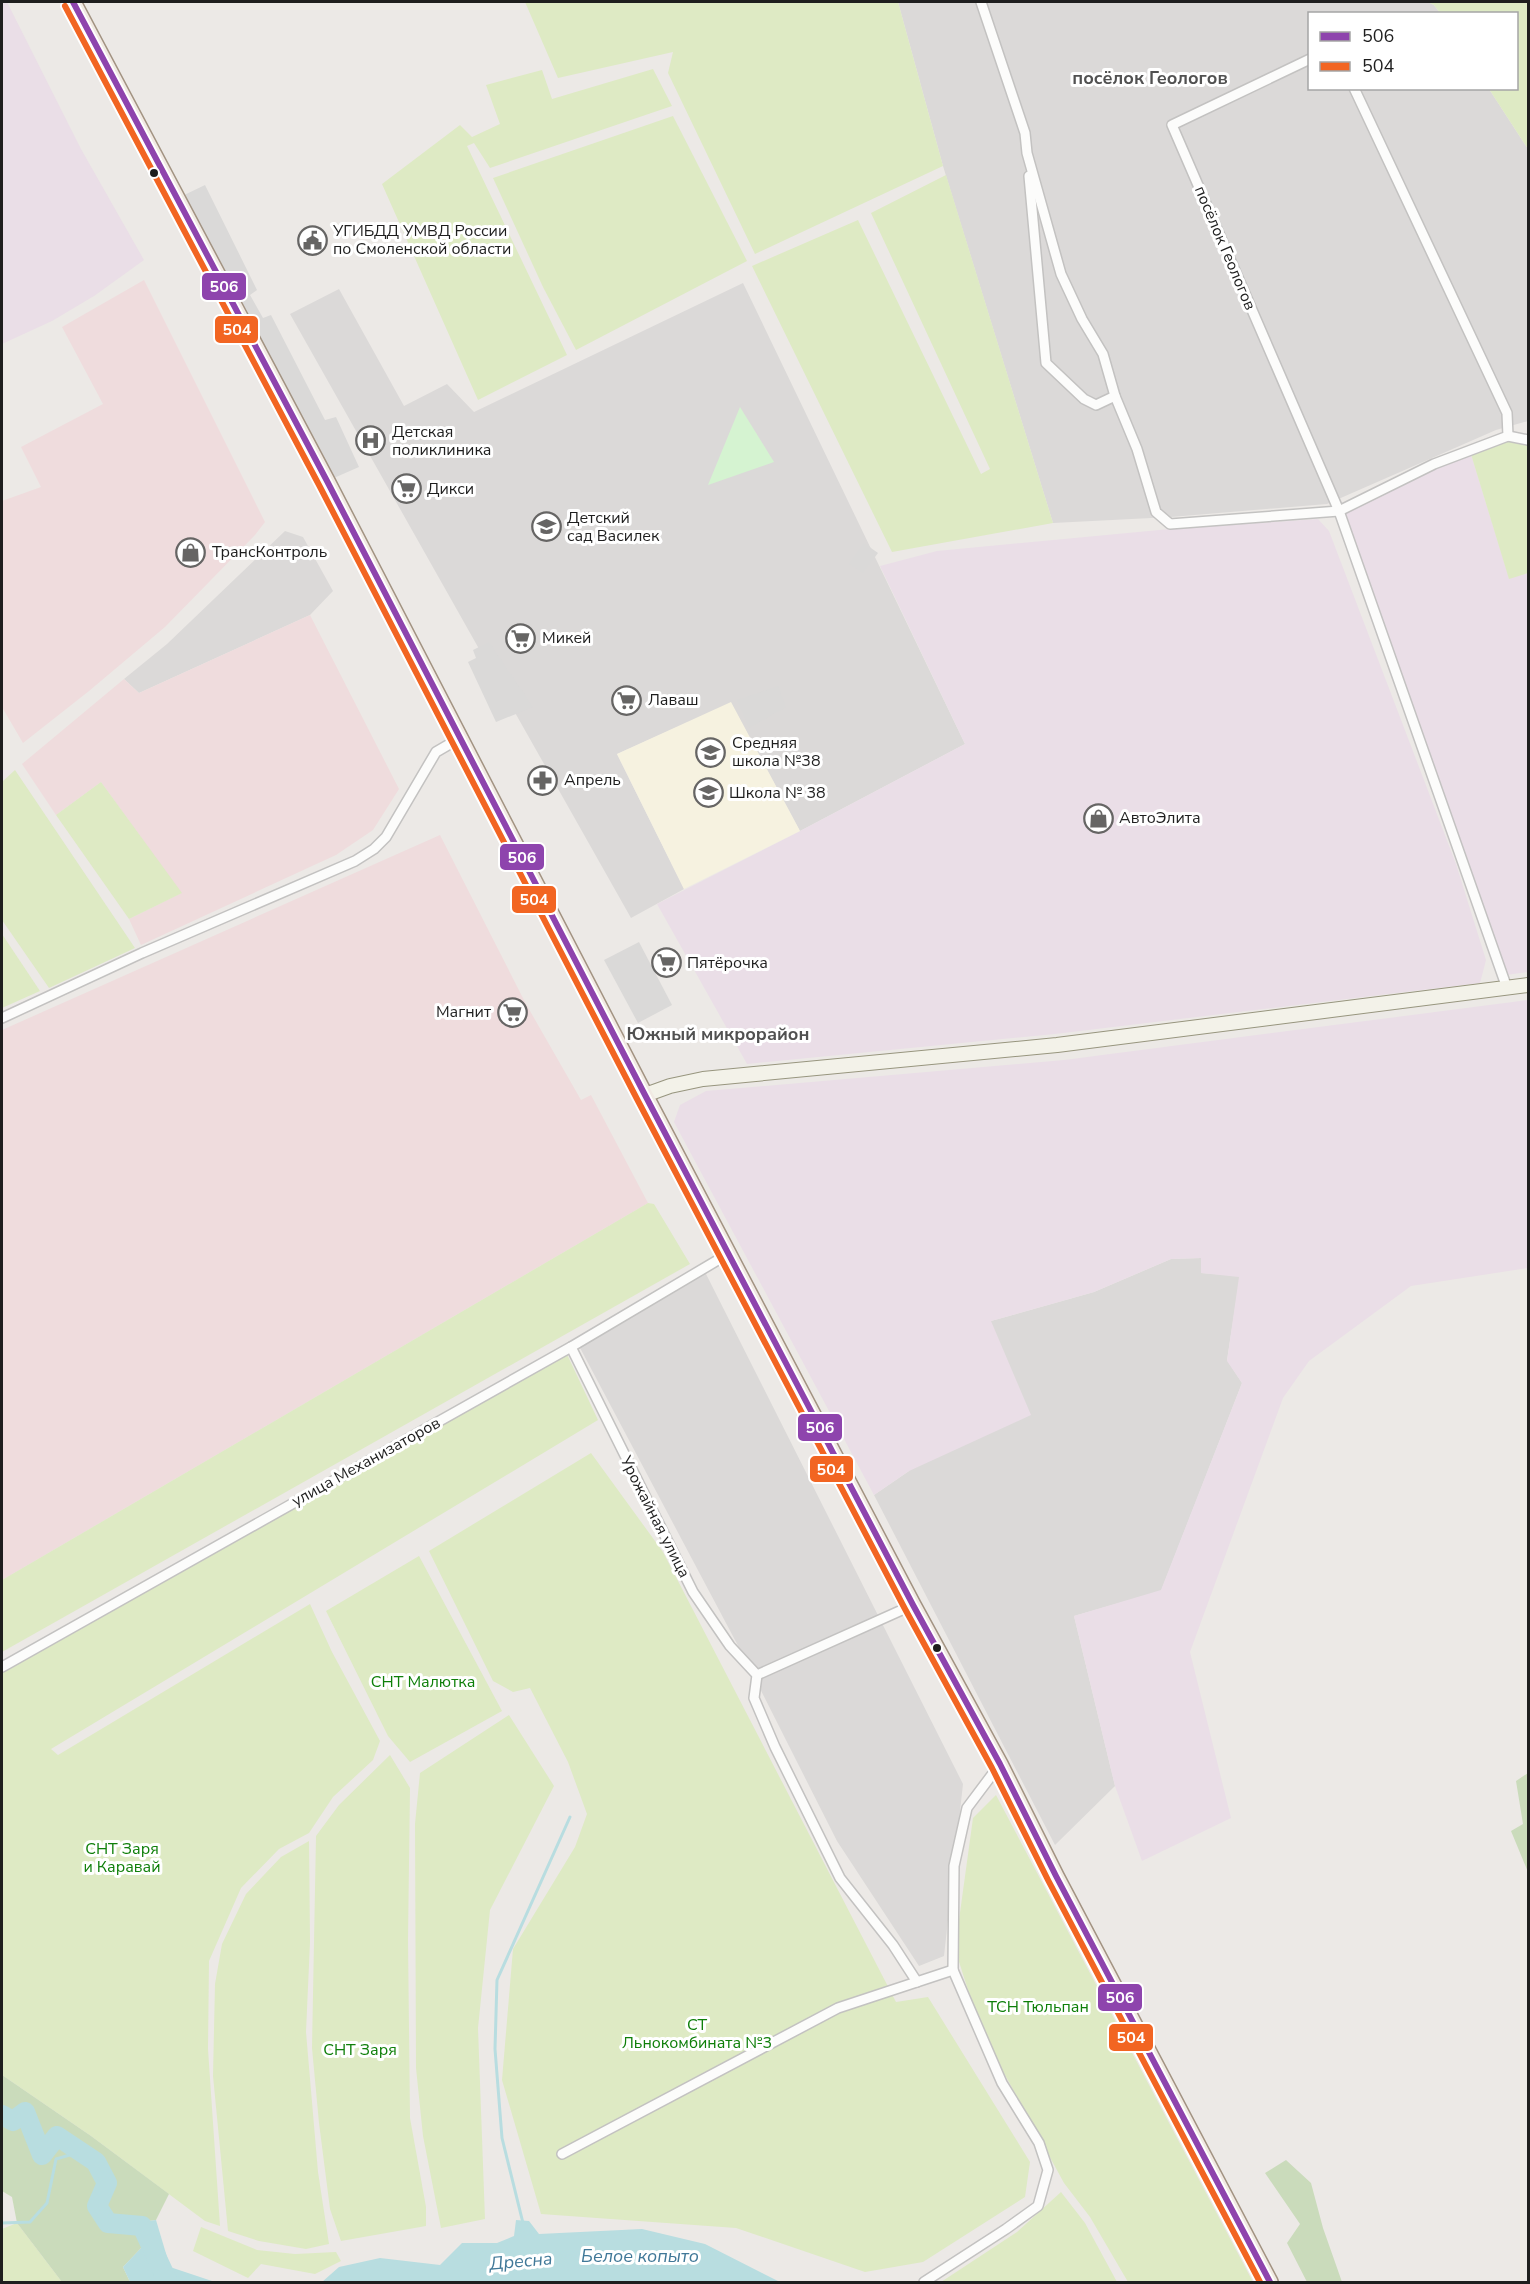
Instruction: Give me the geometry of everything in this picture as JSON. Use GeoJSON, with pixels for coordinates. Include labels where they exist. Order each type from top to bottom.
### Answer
{"type":"FeatureCollection","features":[{"type":"Feature","properties":{"kind":"main road"},"geometry":{"type":"LineString","coordinates":[[73,2],[728,1254],[913,1605],[1000,1764],[1067,1897],[1270,2283]]}},
{"type":"Feature","properties":{"kind":"street"},"geometry":{"type":"LineString","coordinates":[[982,2],[1025,133],[1046,363],[1096,405],[1114,396]]}},
{"type":"Feature","properties":{"kind":"street","name":"посёлок Геологов"},"geometry":{"type":"LineString","coordinates":[[1308,60],[1172,125],[1339,511]]}},
{"type":"Feature","properties":{"kind":"street"},"geometry":{"type":"LineString","coordinates":[[1355,90],[1507,413],[1508,436]]}},
{"type":"Feature","properties":{"kind":"street"},"geometry":{"type":"LineString","coordinates":[[1027,153],[1061,274],[1082,319],[1103,354],[1114,396],[1137,449],[1156,512],[1170,524],[1339,511],[1434,464],[1508,436],[1528,440]]}},
{"type":"Feature","properties":{"kind":"street"},"geometry":{"type":"LineString","coordinates":[[1339,511],[1507,988]]}},
{"type":"Feature","properties":{"kind":"street"},"geometry":{"type":"LineString","coordinates":[[2,1018],[356,861],[374,849],[386,837],[436,752],[460,738]]}},
{"type":"Feature","properties":{"kind":"street"},"geometry":{"type":"LineString","coordinates":[[645,1095],[670,1086],[703,1079],[1057,1045],[1528,985]]}},
{"type":"Feature","properties":{"kind":"street","name":"улица Механизаторов"},"geometry":{"type":"LineString","coordinates":[[2,1666],[571,1347],[728,1254]]}},
{"type":"Feature","properties":{"kind":"street","name":"Урожайная улица"},"geometry":{"type":"LineString","coordinates":[[571,1347],[693,1592],[730,1646],[757,1675]]}},
{"type":"Feature","properties":{"kind":"street"},"geometry":{"type":"LineString","coordinates":[[913,1605],[757,1675],[754,1698],[775,1748],[840,1878],[893,1945],[917,1982]]}},
{"type":"Feature","properties":{"kind":"street"},"geometry":{"type":"LineString","coordinates":[[924,2283],[1038,2206],[1048,2170],[1040,2143],[1002,2082],[952,1970],[954,1866],[962,1831],[968,1808],[1000,1764]]}},
{"type":"Feature","properties":{"kind":"street"},"geometry":{"type":"LineString","coordinates":[[562,2154],[838,2008],[952,1970]]}},
{"type":"Feature","properties":{"kind":"shaded area"},"geometry":{"type":"Polygon","coordinates":[[[2,2],[7,2],[81,149],[144,260],[94,296],[52,321],[2,344],[2,2]]]}},
{"type":"Feature","properties":{"kind":"shaded area"},"geometry":{"type":"Polygon","coordinates":[[[898,2],[1428,2],[1439,12],[1308,12],[1308,90],[1490,90],[1528,149],[1528,421],[1496,430],[1327,504],[1171,517],[1053,523],[943,166],[898,2]]]}},
{"type":"Feature","properties":{"kind":"shaded area"},"geometry":{"type":"Polygon","coordinates":[[[205,185],[257,290],[250,295],[263,318],[271,315],[325,420],[336,417],[359,467],[327,481],[178,198],[205,185]]]}},
{"type":"Feature","properties":{"kind":"shaded area"},"geometry":{"type":"Polygon","coordinates":[[[144,280],[265,522],[165,627],[23,743],[2,707],[2,501],[41,487],[21,447],[103,404],[62,327],[144,280]]]}},
{"type":"Feature","properties":{"kind":"shaded area"},"geometry":{"type":"Polygon","coordinates":[[[743,283],[965,744],[800,831],[731,703],[617,754],[684,889],[631,918],[290,314],[339,289],[404,406],[447,384],[474,412],[743,283]]]}},
{"type":"Feature","properties":{"kind":"shaded area"},"geometry":{"type":"Polygon","coordinates":[[[1470,451],[1509,578],[1528,573],[1528,972],[1506,975],[1340,508],[1470,451]]]}},
{"type":"Feature","properties":{"kind":"shaded area"},"geometry":{"type":"Polygon","coordinates":[[[1318,519],[1329,531],[1456,864],[1486,960],[1480,983],[1055,1034],[747,1064],[657,904],[965,744],[880,566],[937,551],[1170,529],[1318,519]]]}},
{"type":"Feature","properties":{"kind":"shaded area"},"geometry":{"type":"Polygon","coordinates":[[[285,531],[303,537],[333,591],[310,615],[139,693],[124,679],[167,644],[285,531]]]}},
{"type":"Feature","properties":{"kind":"shaded area"},"geometry":{"type":"Polygon","coordinates":[[[864,543],[878,553],[863,573],[849,564],[864,543]]]}},
{"type":"Feature","properties":{"kind":"shaded area"},"geometry":{"type":"Polygon","coordinates":[[[310,615],[399,789],[373,830],[336,855],[141,945],[129,919],[181,893],[101,782],[56,815],[22,764],[124,679],[139,693],[310,615]]]}},
{"type":"Feature","properties":{"kind":"shaded area"},"geometry":{"type":"Polygon","coordinates":[[[489,642],[533,707],[496,722],[468,662],[476,658],[473,650],[489,642]]]}},
{"type":"Feature","properties":{"kind":"shaded area"},"geometry":{"type":"Polygon","coordinates":[[[778,686],[786,707],[749,728],[737,700],[778,686]]]}},
{"type":"Feature","properties":{"kind":"shaded area","name":"Школа № 38"},"geometry":{"type":"Polygon","coordinates":[[[731,702],[800,831],[684,889],[617,754],[731,702]]]}},
{"type":"Feature","properties":{"kind":"shaded area"},"geometry":{"type":"Polygon","coordinates":[[[440,835],[526,1004],[581,1100],[591,1095],[648,1203],[2,1580],[2,1030],[440,835]]]}},
{"type":"Feature","properties":{"kind":"shaded area"},"geometry":{"type":"Polygon","coordinates":[[[639,942],[672,1005],[638,1023],[604,960],[639,942]]]}},
{"type":"Feature","properties":{"kind":"shaded area"},"geometry":{"type":"Polygon","coordinates":[[[1528,1000],[1528,1268],[1411,1286],[1309,1361],[1283,1398],[1190,1652],[1231,1818],[1142,1861],[1115,1786],[1074,1616],[1161,1590],[1242,1383],[1227,1361],[1239,1277],[1201,1273],[1201,1258],[1171,1259],[1094,1292],[991,1321],[1031,1415],[909,1471],[874,1495],[674,1122],[680,1105],[706,1091],[1064,1060],[1528,1000]]]}},
{"type":"Feature","properties":{"kind":"shaded area"},"geometry":{"type":"Polygon","coordinates":[[[1201,1258],[1201,1273],[1240,1276],[1227,1360],[1242,1383],[1161,1591],[1074,1616],[1115,1786],[1055,1845],[874,1495],[909,1471],[991,1321],[1094,1292],[1171,1259],[1201,1258]]]}},
{"type":"Feature","properties":{"kind":"shaded area"},"geometry":{"type":"Polygon","coordinates":[[[705,1272],[963,1784],[944,1956],[919,1966],[837,1841],[744,1657],[578,1344],[705,1272]]]}},
{"type":"Feature","properties":{"kind":"green space"},"geometry":{"type":"Polygon","coordinates":[[[525,2],[898,2],[943,166],[755,254],[668,73],[673,52],[558,78],[525,2]]]}},
{"type":"Feature","properties":{"kind":"green space"},"geometry":{"type":"Polygon","coordinates":[[[1428,2],[1528,2],[1528,149],[1490,90],[1518,90],[1518,12],[1439,12],[1428,2]]]}},
{"type":"Feature","properties":{"kind":"green space"},"geometry":{"type":"Polygon","coordinates":[[[653,69],[672,106],[490,168],[474,143],[467,146],[567,355],[478,400],[382,184],[460,125],[472,137],[500,124],[486,85],[542,70],[552,99],[653,69]]]}},
{"type":"Feature","properties":{"kind":"green space"},"geometry":{"type":"Polygon","coordinates":[[[673,116],[747,261],[576,350],[543,287],[493,178],[673,116]]]}},
{"type":"Feature","properties":{"kind":"green space"},"geometry":{"type":"Polygon","coordinates":[[[946,175],[1053,523],[892,552],[752,266],[858,220],[981,474],[990,469],[871,213],[946,175]]]}},
{"type":"Feature","properties":{"kind":"green space"},"geometry":{"type":"Polygon","coordinates":[[[740,407],[774,462],[708,485],[740,407]]]}},
{"type":"Feature","properties":{"kind":"green space"},"geometry":{"type":"Polygon","coordinates":[[[1517,439],[1528,445],[1528,573],[1509,579],[1470,451],[1517,439]]]}},
{"type":"Feature","properties":{"kind":"green space"},"geometry":{"type":"Polygon","coordinates":[[[15,770],[135,948],[49,988],[2,920],[2,782],[15,770]]]}},
{"type":"Feature","properties":{"kind":"green space"},"geometry":{"type":"Polygon","coordinates":[[[101,782],[182,893],[129,919],[56,815],[101,782]]]}},
{"type":"Feature","properties":{"kind":"green space"},"geometry":{"type":"Polygon","coordinates":[[[2,934],[40,991],[2,1008],[2,934]]]}},
{"type":"Feature","properties":{"kind":"green space"},"geometry":{"type":"Polygon","coordinates":[[[648,1203],[654,1204],[690,1264],[2,1652],[2,1580],[648,1203]]]}},
{"type":"Feature","properties":{"kind":"green space","name":"СНТ Заря и Каравай"},"geometry":{"type":"Polygon","coordinates":[[[564,1348],[598,1420],[51,1749],[58,1755],[310,1604],[332,1652],[380,1741],[373,1760],[333,1797],[309,1833],[279,1849],[241,1888],[209,1961],[208,2049],[220,2226],[205,2221],[91,2136],[2,2075],[2,1669],[564,1348]]]}},
{"type":"Feature","properties":{"kind":"green space","name":"СТ Льнокомбината №3"},"geometry":{"type":"Polygon","coordinates":[[[591,1453],[663,1552],[896,2002],[928,1997],[1030,2162],[1025,2197],[923,2262],[865,2272],[736,2228],[541,2214],[502,2080],[513,1949],[575,1847],[587,1814],[568,1762],[530,1688],[513,1692],[493,1681],[429,1551],[591,1453]]]}},
{"type":"Feature","properties":{"kind":"green space","name":"СНТ Малютка"},"geometry":{"type":"Polygon","coordinates":[[[419,1556],[502,1711],[410,1762],[388,1736],[326,1611],[419,1556]]]}},
{"type":"Feature","properties":{"kind":"green space","name":"СНТ Заря"},"geometry":{"type":"Polygon","coordinates":[[[509,1715],[554,1786],[490,1910],[478,2028],[485,2219],[441,2228],[423,2136],[416,2068],[415,1824],[420,1773],[509,1715]]]}},
{"type":"Feature","properties":{"kind":"green space","name":"СНТ Заря"},"geometry":{"type":"Polygon","coordinates":[[[390,1755],[410,1788],[408,1939],[410,2118],[426,2207],[426,2226],[341,2241],[330,2209],[312,2048],[316,1836],[339,1805],[390,1755]]]}},
{"type":"Feature","properties":{"kind":"green space"},"geometry":{"type":"Polygon","coordinates":[[[1528,1773],[1528,1872],[1511,1831],[1523,1824],[1516,1781],[1528,1773]]]}},
{"type":"Feature","properties":{"kind":"green space","name":"ТСН Тюльпан"},"geometry":{"type":"Polygon","coordinates":[[[996,1795],[1253,2282],[1128,2282],[1090,2217],[1064,2183],[981,2031],[955,1949],[973,1818],[996,1795]]]}},
{"type":"Feature","properties":{"kind":"green space","name":"СНТ Заря"},"geometry":{"type":"Polygon","coordinates":[[[309,1841],[310,1942],[306,2032],[318,2172],[329,2244],[306,2249],[259,2241],[228,2231],[213,2076],[215,1984],[222,1944],[246,1894],[281,1857],[309,1841]]]}},
{"type":"Feature","properties":{"kind":"green space"},"geometry":{"type":"Polygon","coordinates":[[[2,2075],[91,2136],[169,2194],[156,2220],[134,2223],[142,2247],[123,2267],[130,2282],[62,2282],[17,2223],[12,2197],[2,2191],[2,2075]]]}},
{"type":"Feature","properties":{"kind":"green space"},"geometry":{"type":"Polygon","coordinates":[[[1286,2160],[1311,2183],[1323,2228],[1342,2282],[1307,2282],[1287,2243],[1300,2224],[1265,2173],[1286,2160]]]}},
{"type":"Feature","properties":{"kind":"green space"},"geometry":{"type":"Polygon","coordinates":[[[1061,2192],[1085,2223],[1117,2282],[941,2282],[1017,2232],[1061,2192]]]}},
{"type":"Feature","properties":{"kind":"green space"},"geometry":{"type":"Polygon","coordinates":[[[17,2223],[62,2282],[2,2282],[2,2229],[17,2223]]]}},
{"type":"Feature","properties":{"kind":"green space"},"geometry":{"type":"Polygon","coordinates":[[[201,2227],[257,2250],[295,2254],[336,2252],[341,2261],[315,2274],[261,2264],[248,2278],[193,2251],[201,2227]]]}},
{"type":"Feature","properties":{"kind":"water"},"geometry":{"type":"Polygon","coordinates":[[[156,2220],[170,2267],[215,2282],[130,2282],[123,2267],[142,2247],[133,2223],[156,2220]]]}},
{"type":"Feature","properties":{"kind":"water","name":"Белое копыто"},"geometry":{"type":"Polygon","coordinates":[[[516,2220],[529,2221],[539,2234],[642,2229],[705,2244],[780,2282],[322,2282],[339,2267],[380,2258],[440,2265],[462,2243],[497,2243],[514,2236],[516,2220]]]}},
{"type":"Feature","properties":{"kind":"waterway"},"geometry":{"type":"LineString","coordinates":[[523,2223],[502,2138],[495,2049],[497,1980],[570,1817]]}},
{"type":"Feature","properties":{"kind":"waterway","name":"Дресна"},"geometry":{"type":"LineString","coordinates":[[2,2115],[13,2121],[25,2112],[42,2155],[57,2136],[96,2162],[107,2183],[97,2206],[108,2223],[142,2226],[168,2282]]}},
{"type":"Feature","properties":{"kind":"waterway"},"geometry":{"type":"LineString","coordinates":[[2,2223],[30,2222],[47,2203],[56,2159],[80,2152]]}},
{"type":"Feature","properties":{"kind":"transit line","name":"506"},"geometry":{"type":"LineString","coordinates":[[73,2],[327,481],[645,1095],[913,1605],[1000,1764],[1056,1876],[1270,2282]]}},
{"type":"Feature","properties":{"kind":"transit line","name":"504"},"geometry":{"type":"LineString","coordinates":[[65,6],[319,485],[637,1099],[905,1609],[992,1768],[1048,1880],[1260,2282]]}},
{"type":"Feature","properties":{"kind":"place","name":"УГИБДД УМВД России по Смоленской области"},"geometry":{"type":"Point","coordinates":[312,240]}},
{"type":"Feature","properties":{"kind":"place","name":"Детская поликлиника"},"geometry":{"type":"Point","coordinates":[371,441]}},
{"type":"Feature","properties":{"kind":"place","name":"Дикси"},"geometry":{"type":"Point","coordinates":[406,489]}},
{"type":"Feature","properties":{"kind":"place","name":"Детский сад Василек"},"geometry":{"type":"Point","coordinates":[546,527]}},
{"type":"Feature","properties":{"kind":"place","name":"ТрансКонтроль"},"geometry":{"type":"Point","coordinates":[191,552]}},
{"type":"Feature","properties":{"kind":"place","name":"Микей"},"geometry":{"type":"Point","coordinates":[521,638]}},
{"type":"Feature","properties":{"kind":"place","name":"Лаваш"},"geometry":{"type":"Point","coordinates":[627,700]}},
{"type":"Feature","properties":{"kind":"place","name":"Средняя школа №38"},"geometry":{"type":"Point","coordinates":[711,752]}},
{"type":"Feature","properties":{"kind":"place","name":"Апрель"},"geometry":{"type":"Point","coordinates":[543,780]}},
{"type":"Feature","properties":{"kind":"place","name":"Школа № 38"},"geometry":{"type":"Point","coordinates":[708,793]}},
{"type":"Feature","properties":{"kind":"place","name":"АвтоЭлита"},"geometry":{"type":"Point","coordinates":[1098,818]}},
{"type":"Feature","properties":{"kind":"place","name":"Пятёрочка"},"geometry":{"type":"Point","coordinates":[666,963]}},
{"type":"Feature","properties":{"kind":"place","name":"Магнит"},"geometry":{"type":"Point","coordinates":[512,1012]}},
{"type":"Feature","properties":{"kind":"district","name":"посёлок Геологов"},"geometry":{"type":"Point","coordinates":[1150,78]}},
{"type":"Feature","properties":{"kind":"district","name":"Южный микрорайон"},"geometry":{"type":"Point","coordinates":[718,1034]}}]}
